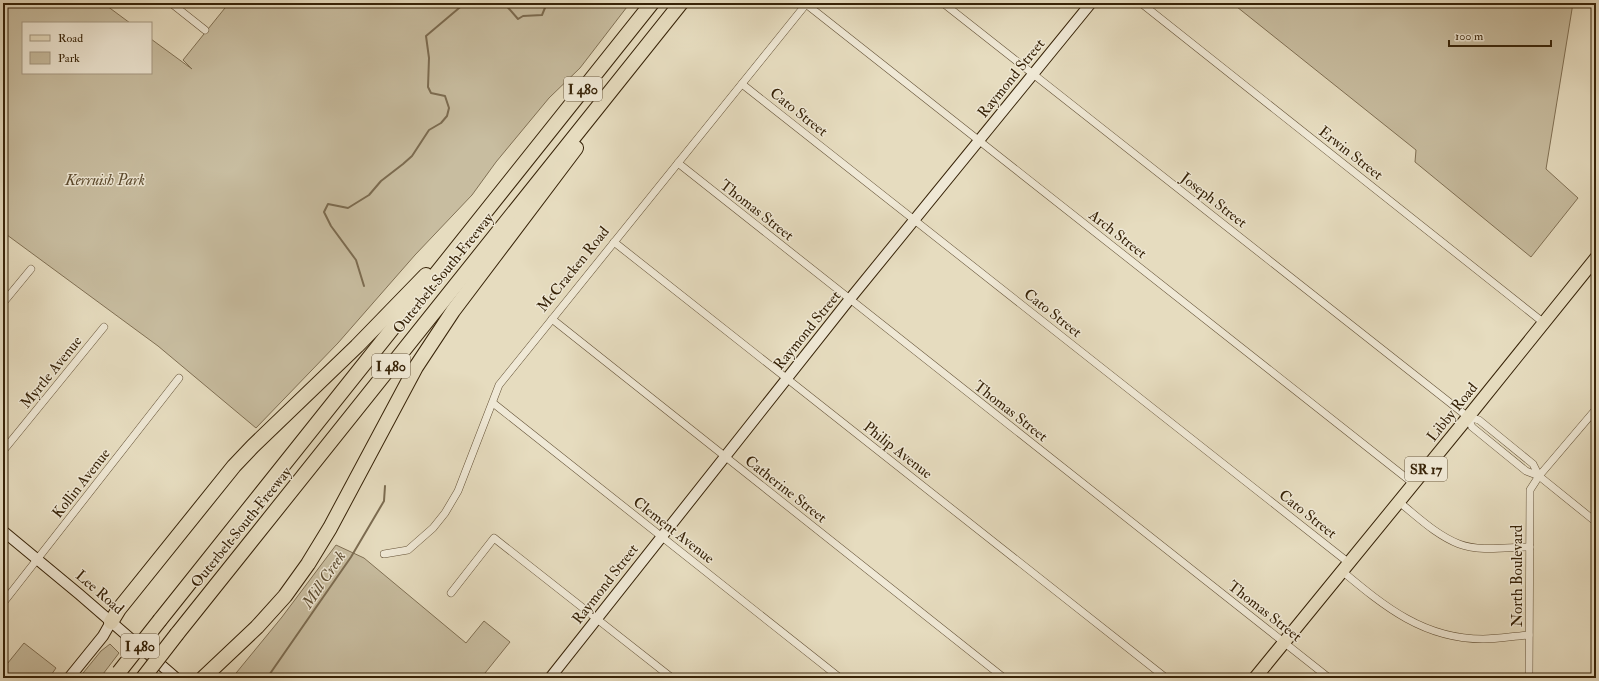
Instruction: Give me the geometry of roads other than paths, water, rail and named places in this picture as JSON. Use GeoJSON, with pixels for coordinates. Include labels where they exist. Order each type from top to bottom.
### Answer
{"type":"FeatureCollection","features":[{"type":"Feature","properties":{"kind":"highway","name":"Outerbelt South Freeway"},"geometry":{"type":"LineString","coordinates":[[116,675],[652,3]]}},
{"type":"Feature","properties":{"kind":"highway","name":"Outerbelt South Freeway"},"geometry":{"type":"LineString","coordinates":[[143,678],[681,3]]}},
{"type":"Feature","properties":{"kind":"highway"},"geometry":{"type":"LineString","coordinates":[[203,678],[257,628],[285,596],[308,564],[330,528],[423,355],[453,311],[574,151],[605,98]]}},
{"type":"Feature","properties":{"kind":"highway"},"geometry":{"type":"LineString","coordinates":[[111,622],[124,603],[234,466],[370,333],[413,287],[460,243]]}},
{"type":"Feature","properties":{"kind":"main road","name":"Libby Road"},"geometry":{"type":"LineString","coordinates":[[1255,678],[1596,258]]}},
{"type":"Feature","properties":{"kind":"street"},"geometry":{"type":"LineString","coordinates":[[171,3],[205,30]]}},
{"type":"Feature","properties":{"kind":"street","name":"Joseph Street"},"geometry":{"type":"LineString","coordinates":[[943,3],[1468,417],[1473,428],[1526,471],[1539,476],[1596,522]]}},
{"type":"Feature","properties":{"kind":"street","name":"Raymond Street"},"geometry":{"type":"LineString","coordinates":[[550,678],[787,378],[1091,3]]}},
{"type":"Feature","properties":{"kind":"street","name":"Erwin Street"},"geometry":{"type":"LineString","coordinates":[[1141,3],[1544,323]]}},
{"type":"Feature","properties":{"kind":"street","name":"McCracken Road"},"geometry":{"type":"LineString","coordinates":[[384,554],[408,550],[433,528],[445,513],[458,491],[493,403],[498,385],[807,4]]}},
{"type":"Feature","properties":{"kind":"street","name":"Arch Street"},"geometry":{"type":"LineString","coordinates":[[807,4],[1414,484]]}},
{"type":"Feature","properties":{"kind":"street","name":"Cato Street"},"geometry":{"type":"LineString","coordinates":[[742,84],[914,220],[1345,567],[1384,605],[1404,618],[1426,628],[1454,636],[1483,639],[1529,635]]}},
{"type":"Feature","properties":{"kind":"street","name":"Thomas Street"},"geometry":{"type":"LineString","coordinates":[[678,163],[1329,678]]}},
{"type":"Feature","properties":{"kind":"street","name":"Philip Avenue"},"geometry":{"type":"LineString","coordinates":[[614,242],[1166,678]]}},
{"type":"Feature","properties":{"kind":"street"},"geometry":{"type":"LineString","coordinates":[[3,303],[31,269]]}},
{"type":"Feature","properties":{"kind":"street","name":"Catherine Street"},"geometry":{"type":"LineString","coordinates":[[552,319],[1004,678]]}},
{"type":"Feature","properties":{"kind":"street","name":"Myrtle Avenue"},"geometry":{"type":"LineString","coordinates":[[3,451],[104,327]]}},
{"type":"Feature","properties":{"kind":"street","name":"Kollin Avenue"},"geometry":{"type":"LineString","coordinates":[[3,602],[179,378]]}},
{"type":"Feature","properties":{"kind":"street","name":"Clement Avenue"},"geometry":{"type":"LineString","coordinates":[[493,403],[840,678]]}},
{"type":"Feature","properties":{"kind":"street","name":"North Boulevard"},"geometry":{"type":"LineString","coordinates":[[1529,678],[1530,490],[1539,476],[1596,409]]}},
{"type":"Feature","properties":{"kind":"street"},"geometry":{"type":"LineString","coordinates":[[1399,502],[1432,529],[1461,545],[1482,548],[1530,547]]}},
{"type":"Feature","properties":{"kind":"street","name":"Lee Road"},"geometry":{"type":"LineString","coordinates":[[3,530],[176,678]]}},
{"type":"Feature","properties":{"kind":"street"},"geometry":{"type":"LineString","coordinates":[[451,593],[494,538],[672,678]]}},
{"type":"Feature","properties":{"kind":"street"},"geometry":{"type":"LineString","coordinates":[[69,678],[111,622]]}},
{"type":"Feature","properties":{"kind":"waterway"},"geometry":{"type":"LineString","coordinates":[[364,286],[356,260],[331,226],[324,212],[328,204],[348,208],[369,195],[381,181],[412,156],[429,130],[441,123],[447,116],[449,108],[445,96],[431,93],[428,87],[429,58],[426,36],[465,3]]}},
{"type":"Feature","properties":{"kind":"waterway"},"geometry":{"type":"LineString","coordinates":[[504,3],[518,19],[523,16],[542,15],[547,3]]}},
{"type":"Feature","properties":{"kind":"waterway","name":"Mill Creek"},"geometry":{"type":"LineString","coordinates":[[267,678],[351,557],[384,501],[385,486]]}},
{"type":"Feature","properties":{"kind":"park label","name":"Kerruish Park"},"geometry":{"type":"Point","coordinates":[105,180]}}]}
